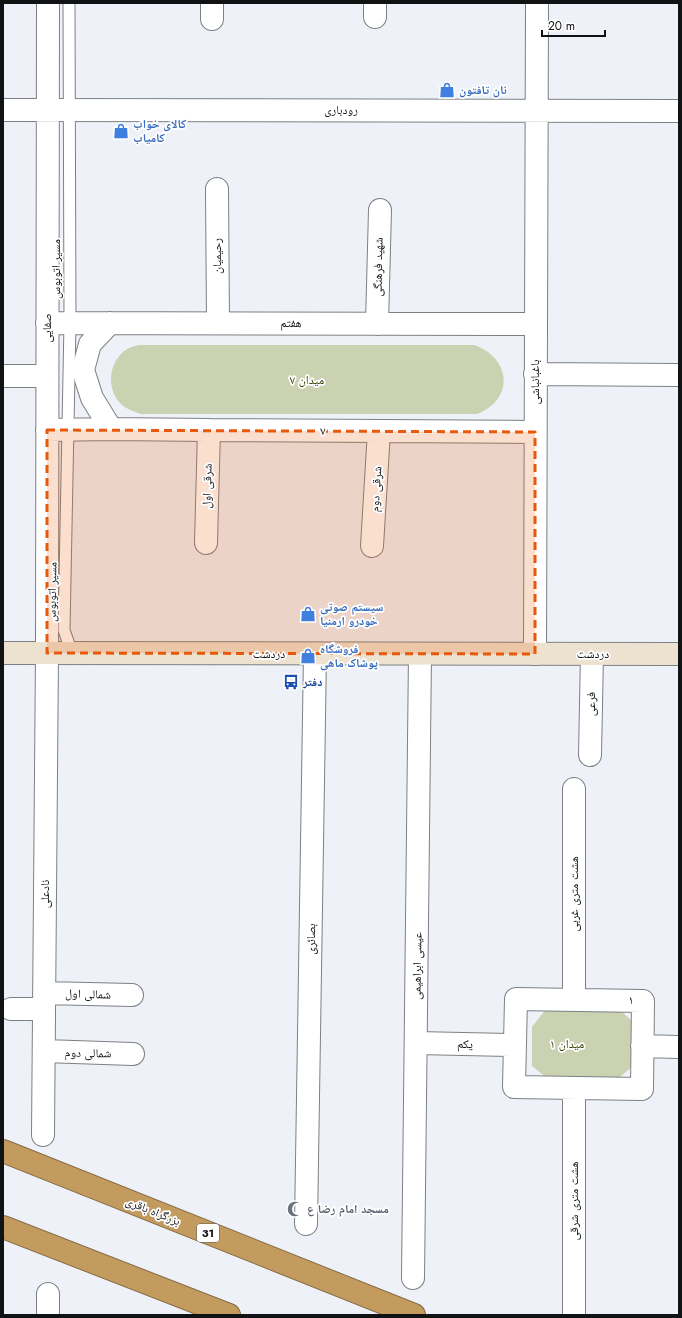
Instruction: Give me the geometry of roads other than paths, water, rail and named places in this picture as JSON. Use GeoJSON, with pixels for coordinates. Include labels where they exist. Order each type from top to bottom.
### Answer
{"type":"FeatureCollection","features":[{"type":"Feature","properties":{"kind":"highway","name":"بزرگراه باقری"},"geometry":{"type":"LineString","coordinates":[[3,1151],[414,1315]]}},
{"type":"Feature","properties":{"kind":"highway"},"geometry":{"type":"LineString","coordinates":[[3,1227],[229,1315]]}},
{"type":"Feature","properties":{"kind":"main road","name":"دردشت"},"geometry":{"type":"LineString","coordinates":[[3,653],[679,654]]}},
{"type":"Feature","properties":{"kind":"street","name":"صفایی"},"geometry":{"type":"LineString","coordinates":[[46,653],[47,323],[58,110],[48,3]]}},
{"type":"Feature","properties":{"kind":"street","name":"باغبانباشی"},"geometry":{"type":"LineString","coordinates":[[535,654],[537,3]]}},
{"type":"Feature","properties":{"kind":"street","name":"رودباری"},"geometry":{"type":"LineString","coordinates":[[3,110],[679,111]]}},
{"type":"Feature","properties":{"kind":"street","name":"رحیمیان"},"geometry":{"type":"LineString","coordinates":[[217,189],[218,323]]}},
{"type":"Feature","properties":{"kind":"street","name":"شهید فرهنگی"},"geometry":{"type":"LineString","coordinates":[[377,324],[380,210]]}},
{"type":"Feature","properties":{"kind":"street","name":"هفتم"},"geometry":{"type":"LineString","coordinates":[[47,323],[536,324]]}},
{"type":"Feature","properties":{"kind":"street"},"geometry":{"type":"LineString","coordinates":[[110,323],[90,344],[83,370],[92,398],[111,428]]}},
{"type":"Feature","properties":{"kind":"street"},"geometry":{"type":"LineString","coordinates":[[535,374],[679,375]]}},
{"type":"Feature","properties":{"kind":"street"},"geometry":{"type":"LineString","coordinates":[[3,376],[47,376]]}},
{"type":"Feature","properties":{"kind":"street","name":"۷"},"geometry":{"type":"LineString","coordinates":[[47,430],[111,428],[535,432]]}},
{"type":"Feature","properties":{"kind":"street","name":"شرقی اول"},"geometry":{"type":"LineString","coordinates":[[206,542],[209,430]]}},
{"type":"Feature","properties":{"kind":"street","name":"شرقی دوم"},"geometry":{"type":"LineString","coordinates":[[372,546],[379,431]]}},
{"type":"Feature","properties":{"kind":"street","name":"نادعلی"},"geometry":{"type":"LineString","coordinates":[[43,1134],[46,653]]}},
{"type":"Feature","properties":{"kind":"street","name":"بصائری"},"geometry":{"type":"LineString","coordinates":[[306,1224],[315,654]]}},
{"type":"Feature","properties":{"kind":"street","name":"عیسی ابراهیمی"},"geometry":{"type":"LineString","coordinates":[[413,1278],[420,654]]}},
{"type":"Feature","properties":{"kind":"street","name":"فرعی"},"geometry":{"type":"LineString","coordinates":[[590,755],[592,654]]}},
{"type":"Feature","properties":{"kind":"street","name":"هشت متری غربی"},"geometry":{"type":"LineString","coordinates":[[574,789],[574,1000]]}},
{"type":"Feature","properties":{"kind":"street","name":"شمالی اول"},"geometry":{"type":"LineString","coordinates":[[11,1009],[44,1001],[132,996]]}},
{"type":"Feature","properties":{"kind":"street","name":"۱"},"geometry":{"type":"LineString","coordinates":[[516,999],[574,1000],[643,1001],[642,1089],[514,1087],[516,999]]}},
{"type":"Feature","properties":{"kind":"street","name":"یکم"},"geometry":{"type":"LineString","coordinates":[[416,1043],[515,1044]]}},
{"type":"Feature","properties":{"kind":"street"},"geometry":{"type":"LineString","coordinates":[[642,1046],[679,1047]]}},
{"type":"Feature","properties":{"kind":"street","name":"شمالی دوم"},"geometry":{"type":"LineString","coordinates":[[44,1052],[132,1054]]}},
{"type":"Feature","properties":{"kind":"street","name":"هشت متری شرقی"},"geometry":{"type":"LineString","coordinates":[[574,1088],[574,1315]]}},
{"type":"Feature","properties":{"kind":"lane","name":"مسیر اتوبوس"},"geometry":{"type":"LineString","coordinates":[[69,3],[58,110],[70,323],[64,630],[72,653]]}},
{"type":"Feature","properties":{"kind":"place","name":"نان تافتون"},"geometry":{"type":"Point","coordinates":[447,90]}},
{"type":"Feature","properties":{"kind":"place","name":"کالای خواب کامیاب"},"geometry":{"type":"Point","coordinates":[121,131]}},
{"type":"Feature","properties":{"kind":"place","name":"سیستم صوتی خودرو ارمنیا"},"geometry":{"type":"Point","coordinates":[308,614]}},
{"type":"Feature","properties":{"kind":"place","name":"فروشگاه پوشاک ماهی"},"geometry":{"type":"Point","coordinates":[308,656]}},
{"type":"Feature","properties":{"kind":"place","name":"دفتر"},"geometry":{"type":"Point","coordinates":[291,682]}},
{"type":"Feature","properties":{"kind":"place","name":"مسجد امام رضا ع"},"geometry":{"type":"Point","coordinates":[295,1209]}},
{"type":"Feature","properties":{"kind":"park label","name":"میدان ۷"},"geometry":{"type":"Point","coordinates":[307,380]}},
{"type":"Feature","properties":{"kind":"park label","name":"میدان ۱"},"geometry":{"type":"Point","coordinates":[567,1044]}}]}
